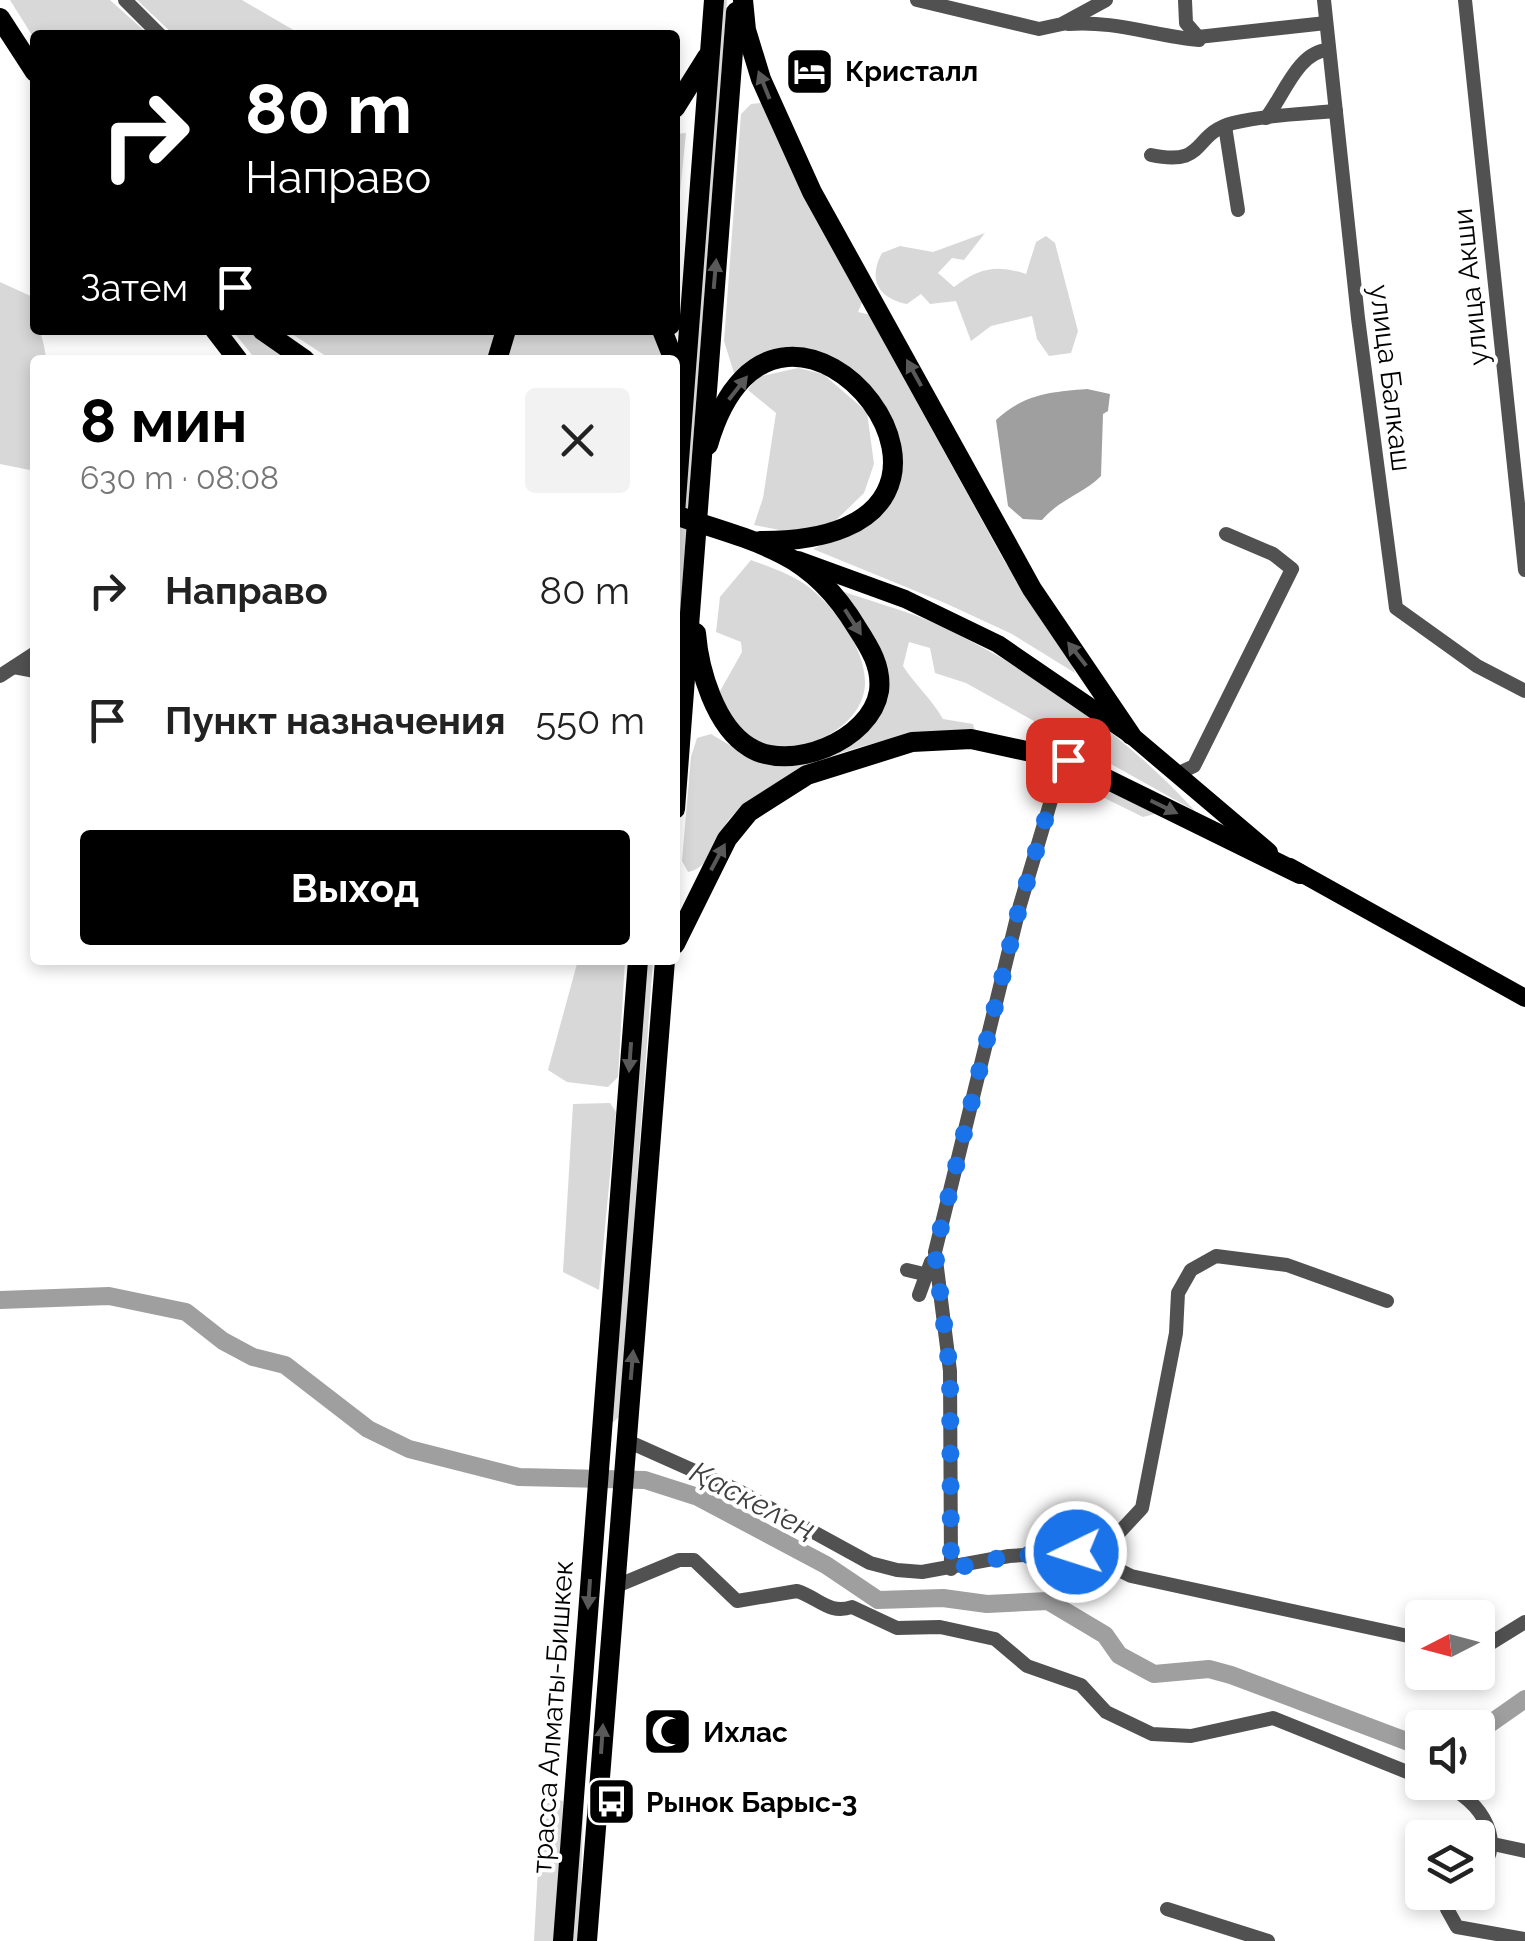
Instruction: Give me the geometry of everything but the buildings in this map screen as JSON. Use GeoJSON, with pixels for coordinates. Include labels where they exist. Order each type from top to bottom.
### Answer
{"type":"FeatureCollection","features":[{"type":"Feature","properties":{"kind":"highway"},"geometry":{"type":"LineString","coordinates":[[680,452],[714,0]]}},
{"type":"Feature","properties":{"kind":"highway"},"geometry":{"type":"LineString","coordinates":[[680,737],[740,0]]}},
{"type":"Feature","properties":{"kind":"highway"},"geometry":{"type":"LineString","coordinates":[[740,0],[761,79],[812,192],[1032,588],[1131,735]]}},
{"type":"Feature","properties":{"kind":"highway"},"geometry":{"type":"LineString","coordinates":[[0,18],[30,64]]}},
{"type":"Feature","properties":{"kind":"highway"},"geometry":{"type":"LineString","coordinates":[[680,100],[709,55]]}},
{"type":"Feature","properties":{"kind":"highway"},"geometry":{"type":"LineString","coordinates":[[218,335],[234,355]]}},
{"type":"Feature","properties":{"kind":"highway"},"geometry":{"type":"LineString","coordinates":[[269,335],[298,355]]}},
{"type":"Feature","properties":{"kind":"highway"},"geometry":{"type":"LineString","coordinates":[[699,476],[723,408],[740,382],[761,363],[791,356],[823,362],[842,372],[876,405],[888,425],[893,461],[890,480],[868,513],[817,539],[748,541]]}},
{"type":"Feature","properties":{"kind":"highway"},"geometry":{"type":"LineString","coordinates":[[680,376],[685,390]]}},
{"type":"Feature","properties":{"kind":"highway"},"geometry":{"type":"LineString","coordinates":[[680,516],[784,555],[824,584],[847,611],[872,652],[879,690],[864,722],[824,747],[784,756],[768,756],[740,742],[708,689],[697,650],[692,561]]}},
{"type":"Feature","properties":{"kind":"highway"},"geometry":{"type":"LineString","coordinates":[[680,934],[727,838],[749,812],[807,775],[875,752],[932,741],[971,738],[1068,760],[1300,874]]}},
{"type":"Feature","properties":{"kind":"highway","name":"трасса Алматы-Бишкек"},"geometry":{"type":"LineString","coordinates":[[563,1941],[638,965]]}},
{"type":"Feature","properties":{"kind":"highway","name":"трасса Алматы-Бишкек"},"geometry":{"type":"LineString","coordinates":[[586,1941],[620,1495],[667,965]]}},
{"type":"Feature","properties":{"kind":"highway"},"geometry":{"type":"LineString","coordinates":[[585,1656],[608,1657]]}},
{"type":"Feature","properties":{"kind":"main road"},"geometry":{"type":"LineString","coordinates":[[784,555],[904,600],[998,644],[1131,735],[1245,834],[1300,874],[1525,998]]}},
{"type":"Feature","properties":{"kind":"street"},"geometry":{"type":"LineString","coordinates":[[125,0],[155,30]]}},
{"type":"Feature","properties":{"kind":"street"},"geometry":{"type":"LineString","coordinates":[[917,0],[1039,29],[1062,24],[1114,23],[1136,33],[1185,31],[1204,38],[1326,23]]}},
{"type":"Feature","properties":{"kind":"street"},"geometry":{"type":"LineString","coordinates":[[1062,24],[1108,0],[1114,23]]}},
{"type":"Feature","properties":{"kind":"street"},"geometry":{"type":"LineString","coordinates":[[1185,31],[1186,0]]}},
{"type":"Feature","properties":{"kind":"street","name":"улица Балкаш"},"geometry":{"type":"LineString","coordinates":[[1324,0],[1396,608],[1477,666],[1525,691]]}},
{"type":"Feature","properties":{"kind":"street","name":"улица Акши"},"geometry":{"type":"LineString","coordinates":[[1465,0],[1525,570]]}},
{"type":"Feature","properties":{"kind":"street"},"geometry":{"type":"LineString","coordinates":[[1266,118],[1304,61],[1316,50],[1328,50]]}},
{"type":"Feature","properties":{"kind":"street"},"geometry":{"type":"LineString","coordinates":[[1151,155],[1176,160],[1194,154],[1224,126],[1336,111]]}},
{"type":"Feature","properties":{"kind":"street"},"geometry":{"type":"LineString","coordinates":[[1224,126],[1238,210]]}},
{"type":"Feature","properties":{"kind":"street"},"geometry":{"type":"LineString","coordinates":[[1178,774],[1194,766],[1292,568],[1273,554],[1226,534]]}},
{"type":"Feature","properties":{"kind":"street"},"geometry":{"type":"LineString","coordinates":[[0,676],[30,656]]}},
{"type":"Feature","properties":{"kind":"street"},"geometry":{"type":"LineString","coordinates":[[14,667],[30,670]]}},
{"type":"Feature","properties":{"kind":"street"},"geometry":{"type":"LineString","coordinates":[[919,1295],[935,1252],[1025,887],[1055,786],[1068,760]]}},
{"type":"Feature","properties":{"kind":"street"},"geometry":{"type":"LineString","coordinates":[[935,1252],[950,1371],[951,1569]]}},
{"type":"Feature","properties":{"kind":"street"},"geometry":{"type":"LineString","coordinates":[[625,1440],[737,1490],[870,1563],[922,1572],[1009,1556],[1076,1552],[1115,1537],[1134,1519],[1148,1493],[1176,1333],[1178,1293],[1191,1270],[1216,1256],[1287,1265],[1387,1301]]}},
{"type":"Feature","properties":{"kind":"street"},"geometry":{"type":"LineString","coordinates":[[907,1270],[928,1275]]}},
{"type":"Feature","properties":{"kind":"street"},"geometry":{"type":"LineString","coordinates":[[1093,1557],[1132,1576],[1405,1635]]}},
{"type":"Feature","properties":{"kind":"street"},"geometry":{"type":"LineString","coordinates":[[614,1587],[679,1560],[694,1560],[737,1601],[797,1591],[828,1609],[841,1612],[852,1607],[897,1628],[940,1627],[996,1639],[1027,1666],[1081,1685],[1106,1712],[1152,1734],[1191,1736],[1273,1718],[1405,1771]]}},
{"type":"Feature","properties":{"kind":"street"},"geometry":{"type":"LineString","coordinates":[[1495,1641],[1525,1622]]}},
{"type":"Feature","properties":{"kind":"street"},"geometry":{"type":"LineString","coordinates":[[1464,1800],[1484,1820]]}},
{"type":"Feature","properties":{"kind":"street"},"geometry":{"type":"LineString","coordinates":[[1495,1844],[1525,1850]]}},
{"type":"Feature","properties":{"kind":"street"},"geometry":{"type":"LineString","coordinates":[[1167,1909],[1268,1941]]}},
{"type":"Feature","properties":{"kind":"street"},"geometry":{"type":"LineString","coordinates":[[1447,1910],[1457,1928],[1525,1939]]}},
{"type":"Feature","properties":{"kind":"shaded area"},"geometry":{"type":"Polygon","coordinates":[[[10,0],[110,0],[143,30],[30,30],[10,0]]]}},
{"type":"Feature","properties":{"kind":"shaded area"},"geometry":{"type":"Polygon","coordinates":[[[137,0],[242,0],[293,30],[169,30],[137,0]]]}},
{"type":"Feature","properties":{"kind":"shaded area"},"geometry":{"type":"Polygon","coordinates":[[[720,0],[727,0],[680,614],[680,516],[720,0]]]}},
{"type":"Feature","properties":{"kind":"shaded area"},"geometry":{"type":"Polygon","coordinates":[[[761,103],[864,298],[858,312],[875,316],[886,346],[1006,564],[1064,644],[1075,673],[1012,634],[813,549],[870,523],[893,489],[888,417],[855,373],[834,361],[786,350],[748,361],[746,367],[734,373],[724,341],[741,114],[751,104],[761,103]]]}},
{"type":"Feature","properties":{"kind":"shaded area"},"geometry":{"type":"Polygon","coordinates":[[[686,133],[680,192],[680,134],[686,133]]]}},
{"type":"Feature","properties":{"kind":"shaded area"},"geometry":{"type":"Polygon","coordinates":[[[985,233],[964,260],[952,258],[938,273],[954,287],[988,270],[1026,274],[1036,242],[1046,236],[1055,243],[1078,331],[1071,353],[1049,356],[1037,339],[1032,316],[991,326],[971,341],[956,301],[930,304],[921,294],[907,304],[888,297],[878,286],[876,271],[882,253],[900,246],[933,252],[985,233]]]}},
{"type":"Feature","properties":{"kind":"shaded area"},"geometry":{"type":"Polygon","coordinates":[[[0,282],[30,296],[30,335],[41,335],[45,355],[30,355],[30,470],[0,464],[0,282]]]}},
{"type":"Feature","properties":{"kind":"shaded area"},"geometry":{"type":"Polygon","coordinates":[[[236,335],[256,335],[285,355],[252,355],[236,335]]]}},
{"type":"Feature","properties":{"kind":"shaded area"},"geometry":{"type":"Polygon","coordinates":[[[294,335],[497,335],[492,355],[324,355],[294,335]]]}},
{"type":"Feature","properties":{"kind":"shaded area"},"geometry":{"type":"Polygon","coordinates":[[[514,335],[656,335],[666,349],[661,355],[508,355],[514,335]]]}},
{"type":"Feature","properties":{"kind":"shaded area"},"geometry":{"type":"Polygon","coordinates":[[[798,368],[823,374],[867,412],[874,464],[864,493],[829,527],[789,532],[754,525],[763,498],[776,413],[748,390],[757,377],[798,368]]]}},
{"type":"Feature","properties":{"kind":"shaded area"},"geometry":{"type":"Polygon","coordinates":[[[1087,389],[1110,394],[1108,411],[1103,414],[1101,476],[1042,520],[1023,519],[1008,506],[996,420],[1038,396],[1087,389]]]}},
{"type":"Feature","properties":{"kind":"shaded area"},"geometry":{"type":"Polygon","coordinates":[[[751,560],[800,581],[825,602],[848,631],[863,664],[863,696],[855,711],[843,725],[810,743],[774,747],[757,742],[739,728],[719,693],[742,652],[741,642],[716,632],[720,597],[751,560]]]}},
{"type":"Feature","properties":{"kind":"shaded area"},"geometry":{"type":"Polygon","coordinates":[[[839,590],[929,621],[1044,684],[1139,756],[1195,811],[966,683],[935,673],[930,648],[909,642],[903,666],[908,673],[943,719],[973,724],[975,731],[879,742],[787,777],[734,814],[710,856],[688,872],[682,861],[691,757],[697,738],[711,734],[753,759],[831,749],[882,702],[839,590]]]}},
{"type":"Feature","properties":{"kind":"shaded area"},"geometry":{"type":"Polygon","coordinates":[[[1093,782],[1159,813],[1143,817],[1086,789],[1093,782]]]}},
{"type":"Feature","properties":{"kind":"shaded area"},"geometry":{"type":"Polygon","coordinates":[[[577,965],[625,965],[618,1077],[608,1087],[567,1082],[548,1070],[577,965]]]}},
{"type":"Feature","properties":{"kind":"shaded area"},"geometry":{"type":"Polygon","coordinates":[[[645,965],[653,965],[620,1416],[612,1423],[645,965]]]}},
{"type":"Feature","properties":{"kind":"shaded area"},"geometry":{"type":"Polygon","coordinates":[[[610,1103],[616,1112],[599,1290],[563,1272],[573,1104],[610,1103]]]}},
{"type":"Feature","properties":{"kind":"shaded area"},"geometry":{"type":"Polygon","coordinates":[[[585,1761],[579,1941],[572,1941],[585,1761]]]}},
{"type":"Feature","properties":{"kind":"shaded area"},"geometry":{"type":"Polygon","coordinates":[[[542,1796],[563,1801],[556,1941],[534,1941],[542,1796]]]}},
{"type":"Feature","properties":{"kind":"waterway","name":"Қаскелең"},"geometry":{"type":"LineString","coordinates":[[0,1300],[109,1296],[186,1312],[223,1341],[253,1357],[285,1365],[368,1429],[409,1449],[519,1477],[645,1480],[698,1497],[826,1565],[878,1600],[943,1598],[987,1604],[1048,1601],[1105,1635],[1119,1655],[1154,1674],[1209,1669],[1405,1741]]}},
{"type":"Feature","properties":{"kind":"waterway","name":"Қаскелең"},"geometry":{"type":"LineString","coordinates":[[1495,1720],[1525,1699]]}},
{"type":"Feature","properties":{"kind":"place","name":"Кристалл"},"geometry":{"type":"Point","coordinates":[810,71]}},
{"type":"Feature","properties":{"kind":"place","name":"Ихлас"},"geometry":{"type":"Point","coordinates":[668,1732]}},
{"type":"Feature","properties":{"kind":"place","name":"Рынок Барыс-3"},"geometry":{"type":"Point","coordinates":[611,1802]}},
{"type":"Feature","properties":{"kind":"route"},"geometry":{"type":"LineString","coordinates":[[1068,760],[1055,786],[1018,913],[935,1252],[950,1371],[951,1569],[1009,1556],[1076,1552]]}}]}
